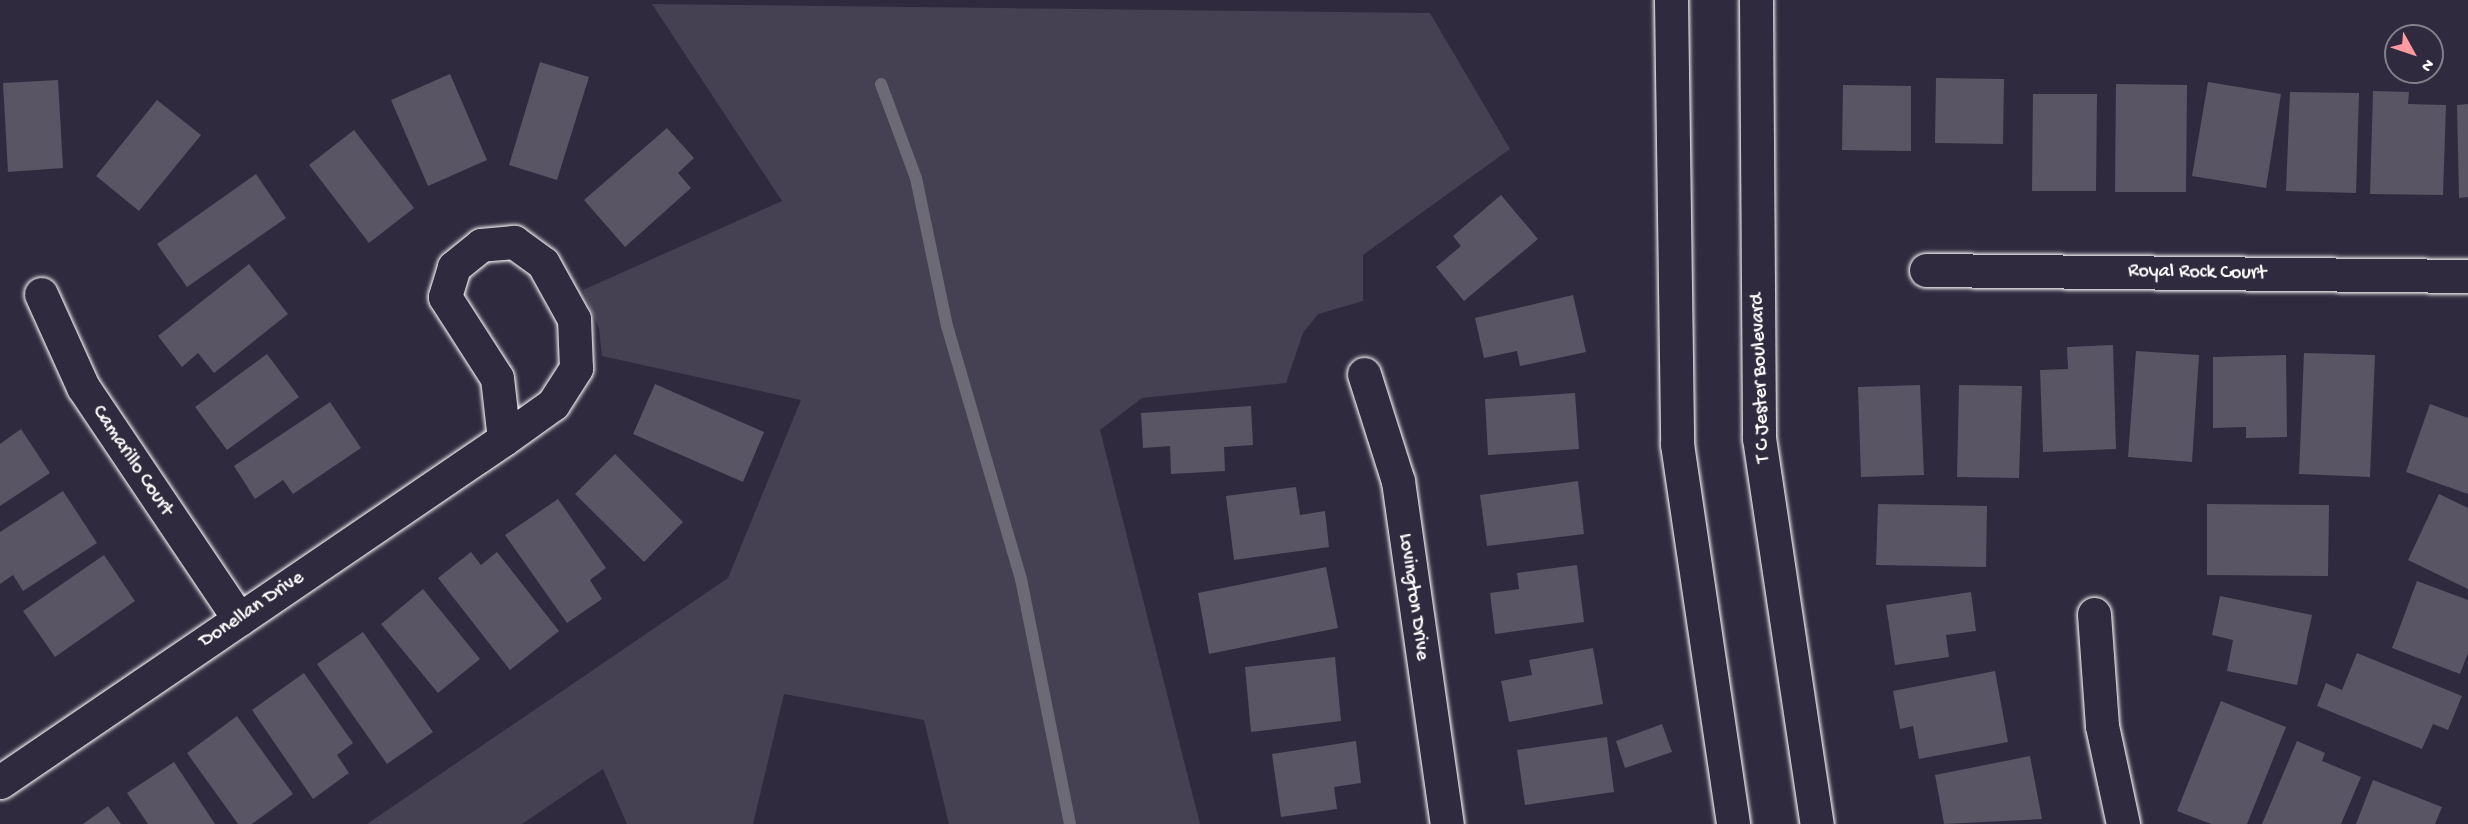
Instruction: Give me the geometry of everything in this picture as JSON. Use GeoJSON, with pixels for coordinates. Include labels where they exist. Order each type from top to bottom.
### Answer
{"type":"FeatureCollection","features":[{"type":"Feature","properties":{"kind":"street"},"geometry":{"type":"LineString","coordinates":[[1671,0],[1677,444],[1733,824]]}},
{"type":"Feature","properties":{"kind":"street","name":"T C Jester Boulevard"},"geometry":{"type":"LineString","coordinates":[[1756,0],[1759,438],[1816,824]]}},
{"type":"Feature","properties":{"kind":"street","name":"Donellan Drive"},"geometry":{"type":"LineString","coordinates":[[0,782],[504,439],[553,404],[576,368],[574,319],[543,263],[514,242],[481,245],[454,267],[445,297],[497,378],[504,439]]}},
{"type":"Feature","properties":{"kind":"street","name":"Royal Rock Court"},"geometry":{"type":"LineString","coordinates":[[1926,270],[2468,276]]}},
{"type":"Feature","properties":{"kind":"street","name":"Camarillo Court"},"geometry":{"type":"LineString","coordinates":[[41,294],[83,387],[239,619]]}},
{"type":"Feature","properties":{"kind":"street","name":"Lovington Drive"},"geometry":{"type":"LineString","coordinates":[[1364,374],[1398,481],[1447,824]]}},
{"type":"Feature","properties":{"kind":"street"},"geometry":{"type":"LineString","coordinates":[[2094,614],[2102,726],[2122,824]]}},
{"type":"Feature","properties":{"kind":"shaded area"},"geometry":{"type":"Polygon","coordinates":[[[652,4],[1430,13],[1510,149],[1363,255],[1363,301],[1318,314],[1303,333],[1286,383],[1142,398],[1100,430],[1200,824],[949,824],[924,720],[784,694],[753,824],[627,824],[603,769],[522,824],[367,824],[728,578],[801,400],[602,356],[599,328],[583,290],[782,201],[652,4]]]}},
{"type":"Feature","properties":{"kind":"building"},"geometry":{"type":"Polygon","coordinates":[[[540,62],[589,77],[557,180],[509,165],[540,62]]]}},
{"type":"Feature","properties":{"kind":"building"},"geometry":{"type":"Polygon","coordinates":[[[450,74],[487,160],[428,186],[391,100],[450,74]]]}},
{"type":"Feature","properties":{"kind":"building"},"geometry":{"type":"Polygon","coordinates":[[[1936,78],[2004,79],[2003,144],[1935,143],[1936,78]]]}},
{"type":"Feature","properties":{"kind":"building"},"geometry":{"type":"Polygon","coordinates":[[[58,80],[63,168],[8,172],[3,83],[58,80]]]}},
{"type":"Feature","properties":{"kind":"building"},"geometry":{"type":"Polygon","coordinates":[[[2208,82],[2281,94],[2266,188],[2192,176],[2208,82]]]}},
{"type":"Feature","properties":{"kind":"building"},"geometry":{"type":"Polygon","coordinates":[[[2116,84],[2187,85],[2186,192],[2115,192],[2116,84]]]}},
{"type":"Feature","properties":{"kind":"building"},"geometry":{"type":"Polygon","coordinates":[[[1843,85],[1911,86],[1911,151],[1842,150],[1843,85]]]}},
{"type":"Feature","properties":{"kind":"building"},"geometry":{"type":"Polygon","coordinates":[[[2373,91],[2409,92],[2408,104],[2446,105],[2443,195],[2370,194],[2373,91]]]}},
{"type":"Feature","properties":{"kind":"building"},"geometry":{"type":"Polygon","coordinates":[[[2290,92],[2359,93],[2356,193],[2286,191],[2290,92]]]}},
{"type":"Feature","properties":{"kind":"building"},"geometry":{"type":"Polygon","coordinates":[[[2033,94],[2097,94],[2096,191],[2032,191],[2033,94]]]}},
{"type":"Feature","properties":{"kind":"building"},"geometry":{"type":"Polygon","coordinates":[[[157,100],[201,135],[139,211],[96,176],[157,100]]]}},
{"type":"Feature","properties":{"kind":"building"},"geometry":{"type":"Polygon","coordinates":[[[2468,104],[2468,197],[2459,198],[2457,105],[2468,104]]]}},
{"type":"Feature","properties":{"kind":"building"},"geometry":{"type":"Polygon","coordinates":[[[667,128],[694,158],[678,173],[691,188],[625,247],[584,200],[667,128]]]}},
{"type":"Feature","properties":{"kind":"building"},"geometry":{"type":"Polygon","coordinates":[[[354,130],[414,208],[369,243],[309,165],[354,130]]]}},
{"type":"Feature","properties":{"kind":"building"},"geometry":{"type":"Polygon","coordinates":[[[256,174],[286,218],[187,287],[157,244],[256,174]]]}},
{"type":"Feature","properties":{"kind":"building"},"geometry":{"type":"Polygon","coordinates":[[[1501,195],[1538,239],[1464,301],[1436,267],[1461,246],[1453,236],[1501,195]]]}},
{"type":"Feature","properties":{"kind":"building"},"geometry":{"type":"Polygon","coordinates":[[[249,264],[288,314],[214,373],[198,353],[182,367],[158,336],[249,264]]]}},
{"type":"Feature","properties":{"kind":"building"},"geometry":{"type":"Polygon","coordinates":[[[1573,295],[1586,352],[1520,366],[1517,351],[1484,358],[1475,318],[1573,295]]]}},
{"type":"Feature","properties":{"kind":"building"},"geometry":{"type":"Polygon","coordinates":[[[2113,345],[2116,449],[2043,452],[2040,370],[2068,369],[2067,347],[2113,345]]]}},
{"type":"Feature","properties":{"kind":"building"},"geometry":{"type":"Polygon","coordinates":[[[2136,351],[2199,355],[2192,462],[2128,457],[2136,351]]]}},
{"type":"Feature","properties":{"kind":"building"},"geometry":{"type":"Polygon","coordinates":[[[2304,353],[2375,355],[2370,477],[2299,474],[2304,353]]]}},
{"type":"Feature","properties":{"kind":"building"},"geometry":{"type":"Polygon","coordinates":[[[267,354],[299,397],[227,450],[195,407],[267,354]]]}},
{"type":"Feature","properties":{"kind":"building"},"geometry":{"type":"Polygon","coordinates":[[[2286,355],[2287,437],[2246,438],[2246,427],[2213,428],[2213,357],[2286,355]]]}},
{"type":"Feature","properties":{"kind":"building"},"geometry":{"type":"Polygon","coordinates":[[[655,384],[764,432],[743,482],[633,434],[655,384]]]}},
{"type":"Feature","properties":{"kind":"building"},"geometry":{"type":"Polygon","coordinates":[[[1920,385],[1924,475],[1861,477],[1858,387],[1920,385]]]}},
{"type":"Feature","properties":{"kind":"building"},"geometry":{"type":"Polygon","coordinates":[[[1959,385],[2022,386],[2019,478],[1957,477],[1959,385]]]}},
{"type":"Feature","properties":{"kind":"building"},"geometry":{"type":"Polygon","coordinates":[[[1575,393],[1579,449],[1488,455],[1485,399],[1575,393]]]}},
{"type":"Feature","properties":{"kind":"building"},"geometry":{"type":"Polygon","coordinates":[[[330,402],[361,448],[293,494],[283,480],[255,499],[234,466],[330,402]]]}},
{"type":"Feature","properties":{"kind":"building"},"geometry":{"type":"Polygon","coordinates":[[[2430,404],[2468,418],[2468,494],[2406,472],[2430,404]]]}},
{"type":"Feature","properties":{"kind":"building"},"geometry":{"type":"Polygon","coordinates":[[[1251,406],[1253,445],[1224,447],[1225,471],[1171,474],[1170,446],[1143,448],[1141,413],[1251,406]]]}},
{"type":"Feature","properties":{"kind":"building"},"geometry":{"type":"Polygon","coordinates":[[[21,429],[50,473],[0,506],[0,444],[21,429]]]}},
{"type":"Feature","properties":{"kind":"building"},"geometry":{"type":"Polygon","coordinates":[[[615,454],[683,522],[644,562],[575,494],[615,454]]]}},
{"type":"Feature","properties":{"kind":"building"},"geometry":{"type":"Polygon","coordinates":[[[1578,481],[1584,534],[1487,546],[1480,495],[1578,481]]]}},
{"type":"Feature","properties":{"kind":"building"},"geometry":{"type":"Polygon","coordinates":[[[1296,487],[1300,515],[1325,511],[1329,547],[1234,560],[1226,496],[1296,487]]]}},
{"type":"Feature","properties":{"kind":"building"},"geometry":{"type":"Polygon","coordinates":[[[63,491],[97,543],[23,591],[13,575],[0,584],[0,532],[63,491]]]}},
{"type":"Feature","properties":{"kind":"building"},"geometry":{"type":"Polygon","coordinates":[[[2439,494],[2468,508],[2468,589],[2408,560],[2439,494]]]}},
{"type":"Feature","properties":{"kind":"building"},"geometry":{"type":"Polygon","coordinates":[[[558,499],[606,568],[590,580],[602,599],[567,623],[505,535],[558,499]]]}},
{"type":"Feature","properties":{"kind":"building"},"geometry":{"type":"Polygon","coordinates":[[[1878,504],[1987,506],[1986,567],[1876,565],[1878,504]]]}},
{"type":"Feature","properties":{"kind":"building"},"geometry":{"type":"Polygon","coordinates":[[[2207,504],[2329,505],[2328,576],[2207,575],[2207,504]]]}},
{"type":"Feature","properties":{"kind":"building"},"geometry":{"type":"Polygon","coordinates":[[[471,552],[481,565],[497,552],[559,631],[510,670],[438,578],[471,552]]]}},
{"type":"Feature","properties":{"kind":"building"},"geometry":{"type":"Polygon","coordinates":[[[104,555],[135,601],[55,657],[23,611],[104,555]]]}},
{"type":"Feature","properties":{"kind":"building"},"geometry":{"type":"Polygon","coordinates":[[[1577,565],[1584,622],[1495,634],[1490,593],[1519,589],[1517,573],[1577,565]]]}},
{"type":"Feature","properties":{"kind":"building"},"geometry":{"type":"Polygon","coordinates":[[[1326,567],[1338,628],[1209,654],[1198,593],[1326,567]]]}},
{"type":"Feature","properties":{"kind":"building"},"geometry":{"type":"Polygon","coordinates":[[[2417,581],[2468,600],[2468,653],[2460,674],[2392,648],[2417,581]]]}},
{"type":"Feature","properties":{"kind":"building"},"geometry":{"type":"Polygon","coordinates":[[[423,589],[480,659],[438,693],[381,624],[423,589]]]}},
{"type":"Feature","properties":{"kind":"building"},"geometry":{"type":"Polygon","coordinates":[[[1971,592],[1976,631],[1946,635],[1949,657],[1895,665],[1886,605],[1971,592]]]}},
{"type":"Feature","properties":{"kind":"building"},"geometry":{"type":"Polygon","coordinates":[[[2220,596],[2312,615],[2297,685],[2227,671],[2233,640],[2212,635],[2220,596]]]}},
{"type":"Feature","properties":{"kind":"building"},"geometry":{"type":"Polygon","coordinates":[[[363,632],[433,732],[387,764],[317,664],[363,632]]]}},
{"type":"Feature","properties":{"kind":"building"},"geometry":{"type":"Polygon","coordinates":[[[1593,648],[1603,704],[1509,722],[1501,681],[1532,675],[1529,660],[1593,648]]]}},
{"type":"Feature","properties":{"kind":"building"},"geometry":{"type":"Polygon","coordinates":[[[2357,653],[2462,696],[2448,730],[2433,724],[2422,749],[2317,706],[2326,683],[2342,690],[2357,653]]]}},
{"type":"Feature","properties":{"kind":"building"},"geometry":{"type":"Polygon","coordinates":[[[1335,657],[1341,721],[1251,732],[1245,667],[1335,657]]]}},
{"type":"Feature","properties":{"kind":"building"},"geometry":{"type":"Polygon","coordinates":[[[1995,671],[2008,742],[1919,759],[1913,726],[1900,729],[1893,691],[1995,671]]]}},
{"type":"Feature","properties":{"kind":"building"},"geometry":{"type":"Polygon","coordinates":[[[304,673],[353,743],[337,755],[349,773],[313,799],[252,710],[304,673]]]}},
{"type":"Feature","properties":{"kind":"building"},"geometry":{"type":"Polygon","coordinates":[[[2221,701],[2286,727],[2247,824],[2211,824],[2177,811],[2221,701]]]}},
{"type":"Feature","properties":{"kind":"building"},"geometry":{"type":"Polygon","coordinates":[[[237,716],[293,794],[252,824],[238,824],[187,753],[237,716]]]}},
{"type":"Feature","properties":{"kind":"building"},"geometry":{"type":"Polygon","coordinates":[[[1662,724],[1672,752],[1625,768],[1616,741],[1662,724]]]}},
{"type":"Feature","properties":{"kind":"building"},"geometry":{"type":"Polygon","coordinates":[[[1607,737],[1614,792],[1525,805],[1517,750],[1607,737]]]}},
{"type":"Feature","properties":{"kind":"building"},"geometry":{"type":"Polygon","coordinates":[[[1356,741],[1361,783],[1334,787],[1337,809],[1281,817],[1272,754],[1356,741]]]}},
{"type":"Feature","properties":{"kind":"building"},"geometry":{"type":"Polygon","coordinates":[[[2297,741],[2325,753],[2322,761],[2361,777],[2341,824],[2262,824],[2297,741]]]}},
{"type":"Feature","properties":{"kind":"building"},"geometry":{"type":"Polygon","coordinates":[[[2030,756],[2042,819],[1944,824],[1935,775],[2030,756]]]}},
{"type":"Feature","properties":{"kind":"building"},"geometry":{"type":"Polygon","coordinates":[[[174,762],[215,824],[148,824],[127,793],[174,762]]]}},
{"type":"Feature","properties":{"kind":"building"},"geometry":{"type":"Polygon","coordinates":[[[2373,780],[2442,807],[2435,824],[2356,824],[2373,780]]]}},
{"type":"Feature","properties":{"kind":"building"},"geometry":{"type":"Polygon","coordinates":[[[108,806],[121,824],[83,824],[108,806]]]}},
{"type":"Feature","properties":{"kind":"waterway"},"geometry":{"type":"LineString","coordinates":[[881,84],[916,178],[947,326],[1021,579],[1070,824]]}}]}
